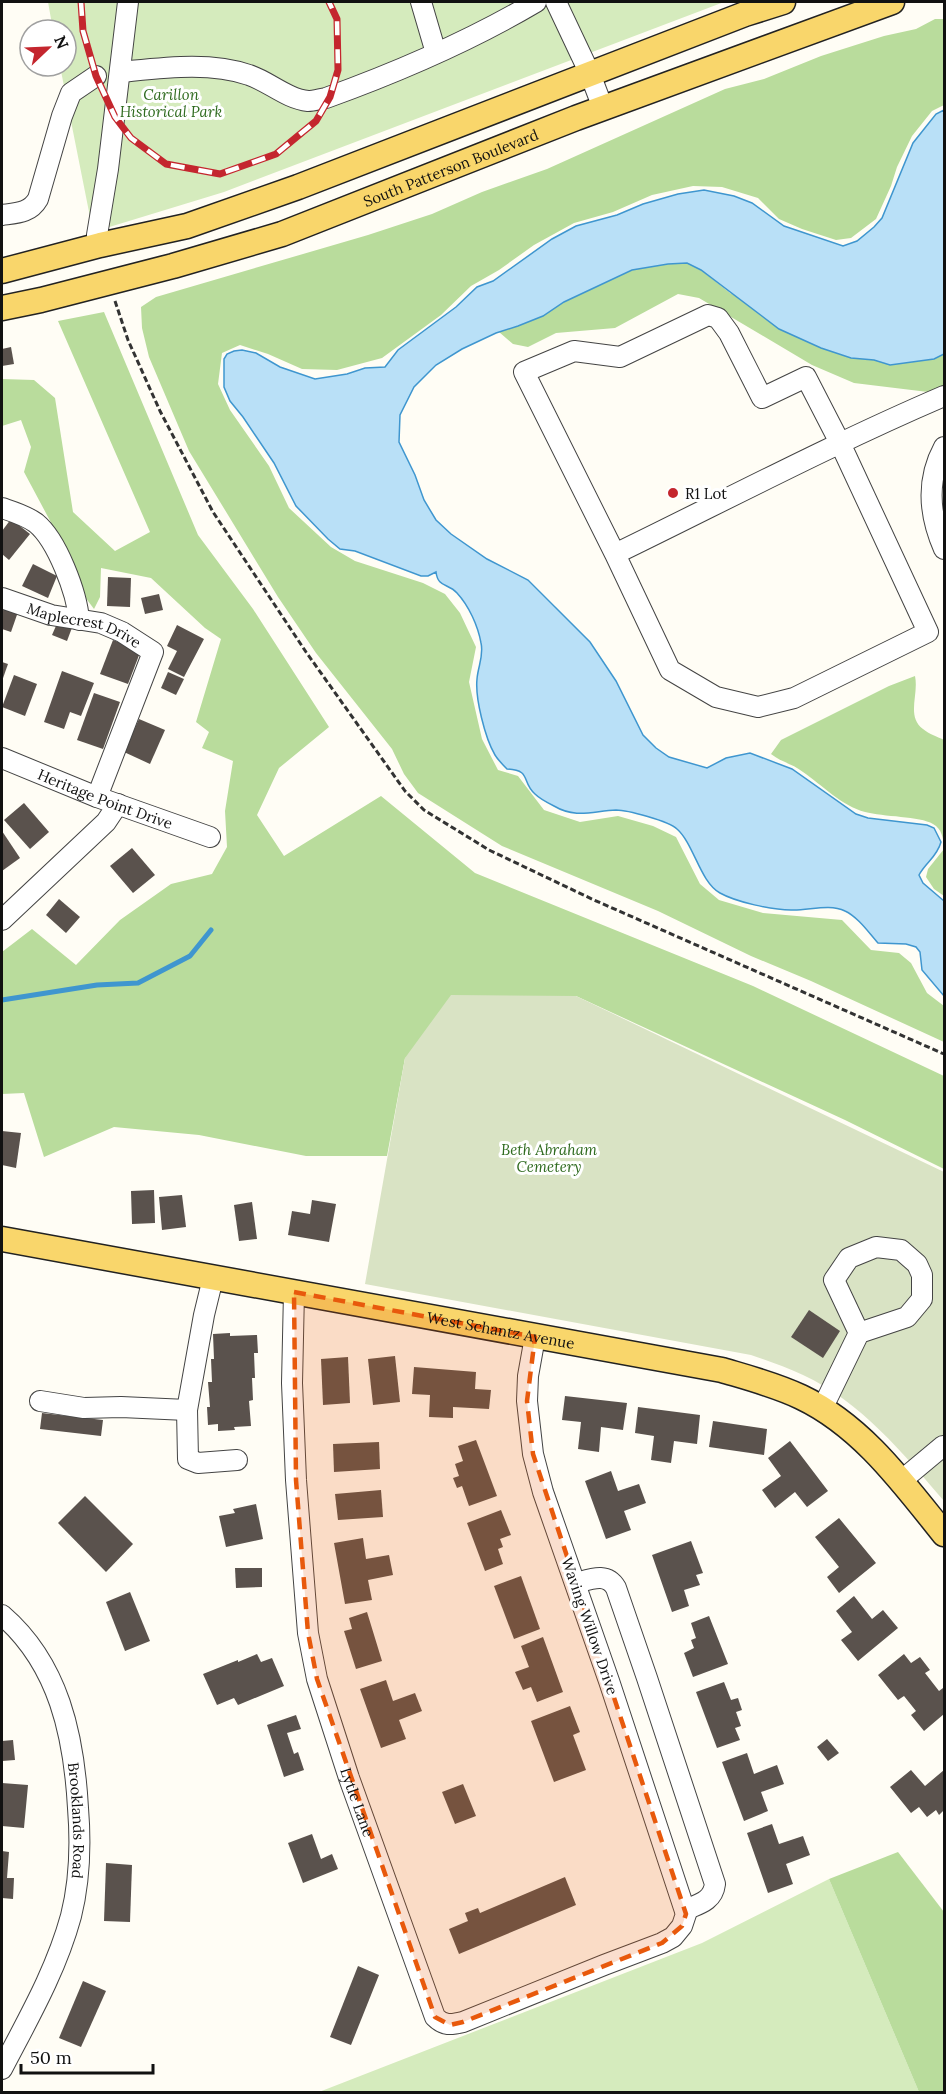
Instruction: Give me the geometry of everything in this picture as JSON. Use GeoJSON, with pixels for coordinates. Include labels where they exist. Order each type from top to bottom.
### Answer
{"type":"FeatureCollection","features":[{"type":"Feature","properties":{"kind":"main road"},"geometry":{"type":"LineString","coordinates":[[2,271],[100,245],[187,226],[297,187],[745,14],[783,2]]}},
{"type":"Feature","properties":{"kind":"main road","name":"South Patterson Boulevard"},"geometry":{"type":"LineString","coordinates":[[2,308],[173,266],[282,234],[603,108],[892,2]]}},
{"type":"Feature","properties":{"kind":"main road","name":"West Schantz Avenue"},"geometry":{"type":"LineString","coordinates":[[2,1239],[722,1370],[764,1382],[801,1397],[852,1431],[881,1458],[945,1534]]}},
{"type":"Feature","properties":{"kind":"street"},"geometry":{"type":"LineString","coordinates":[[97,235],[108,169],[128,2]]}},
{"type":"Feature","properties":{"kind":"street"},"geometry":{"type":"LineString","coordinates":[[421,2],[436,53]]}},
{"type":"Feature","properties":{"kind":"street"},"geometry":{"type":"LineString","coordinates":[[120,72],[172,67],[209,68],[248,75],[307,101],[326,98],[436,53],[496,25],[536,2]]}},
{"type":"Feature","properties":{"kind":"street"},"geometry":{"type":"LineString","coordinates":[[556,2],[590,74],[603,108]]}},
{"type":"Feature","properties":{"kind":"street"},"geometry":{"type":"LineString","coordinates":[[2,215],[27,211],[33,207],[38,199],[71,93],[96,76]]}},
{"type":"Feature","properties":{"kind":"street"},"geometry":{"type":"LineString","coordinates":[[708,315],[718,318],[729,333],[762,398],[806,377],[840,443],[928,632],[794,698],[758,707],[716,697],[670,670],[615,554],[524,372],[574,351],[620,357],[708,315]]}},
{"type":"Feature","properties":{"kind":"street"},"geometry":{"type":"LineString","coordinates":[[615,554],[840,443],[945,396]]}},
{"type":"Feature","properties":{"kind":"street"},"geometry":{"type":"LineString","coordinates":[[945,447],[933,474],[932,500],[936,527],[945,549]]}},
{"type":"Feature","properties":{"kind":"street"},"geometry":{"type":"LineString","coordinates":[[2,508],[24,515],[38,524],[49,539],[71,583],[79,620]]}},
{"type":"Feature","properties":{"kind":"street","name":"Maplecrest Drive"},"geometry":{"type":"LineString","coordinates":[[2,597],[51,615],[101,623],[122,632],[153,652],[97,797]]}},
{"type":"Feature","properties":{"kind":"street","name":"Heritage Point Drive"},"geometry":{"type":"LineString","coordinates":[[2,758],[97,797],[210,837]]}},
{"type":"Feature","properties":{"kind":"street"},"geometry":{"type":"LineString","coordinates":[[2,920],[106,822],[118,804]]}},
{"type":"Feature","properties":{"kind":"street"},"geometry":{"type":"LineString","coordinates":[[822,1409],[859,1333],[907,1317],[922,1299],[922,1275],[917,1264],[901,1250],[876,1247],[849,1258],[834,1280],[859,1333]]}},
{"type":"Feature","properties":{"kind":"street"},"geometry":{"type":"LineString","coordinates":[[213,1278],[187,1410],[188,1459],[198,1463],[237,1460]]}},
{"type":"Feature","properties":{"kind":"street","name":"Lytle Lane"},"geometry":{"type":"LineString","coordinates":[[294,1292],[292,1383],[296,1480],[308,1633],[317,1679],[349,1778],[435,2017],[440,2022],[450,2025],[463,2022],[662,1943],[673,1937],[682,1926],[685,1910]]}},
{"type":"Feature","properties":{"kind":"street","name":"Waving Willow Drive"},"geometry":{"type":"LineString","coordinates":[[535,1337],[528,1376],[527,1401],[531,1442],[543,1492],[576,1583],[685,1910]]}},
{"type":"Feature","properties":{"kind":"street"},"geometry":{"type":"LineString","coordinates":[[40,1401],[84,1408],[187,1410]]}},
{"type":"Feature","properties":{"kind":"street"},"geometry":{"type":"LineString","coordinates":[[901,1481],[943,1446]]}},
{"type":"Feature","properties":{"kind":"street"},"geometry":{"type":"LineString","coordinates":[[576,1583],[598,1577],[605,1578],[616,1588],[693,1815],[715,1884],[709,1899],[685,1910]]}},
{"type":"Feature","properties":{"kind":"street","name":"Brooklands Road"},"geometry":{"type":"LineString","coordinates":[[2,1616],[35,1651],[52,1682],[63,1710],[72,1744],[76,1773],[81,1850],[77,1889],[56,1962],[2,2069]]}},
{"type":"Feature","properties":{"kind":"path"},"geometry":{"type":"LineString","coordinates":[[113,297],[128,340],[160,411],[213,512],[306,652],[405,791],[424,810],[489,850],[594,900],[945,1054]]}},
{"type":"Feature","properties":{"kind":"highlighted area"},"geometry":{"type":"Polygon","coordinates":[[[294,1292],[535,1337],[527,1401],[533,1454],[686,1914],[682,1926],[662,1943],[463,2022],[450,2025],[435,2017],[317,1679],[308,1633],[296,1480],[294,1292]]]}},
{"type":"Feature","properties":{"kind":"green space","name":"Carillon Historical Park"},"geometry":{"type":"Polygon","coordinates":[[[48,2],[724,2],[224,192],[93,232],[62,78],[78,78],[78,18],[51,18],[48,2]]]}},
{"type":"Feature","properties":{"kind":"green space"},"geometry":{"type":"Polygon","coordinates":[[[935,19],[944,19],[944,105],[932,111],[912,136],[876,219],[851,238],[836,240],[802,229],[779,219],[758,198],[722,187],[693,186],[652,195],[613,212],[574,223],[534,245],[499,270],[471,286],[441,315],[382,358],[337,370],[302,369],[240,345],[222,353],[218,384],[230,410],[269,466],[289,508],[331,547],[355,561],[423,583],[445,594],[460,613],[476,647],[469,682],[482,739],[498,770],[518,776],[544,810],[580,822],[618,816],[653,826],[676,837],[700,884],[719,900],[763,913],[842,920],[871,950],[899,953],[911,963],[927,993],[944,1006],[944,1042],[751,956],[658,911],[502,846],[418,793],[404,774],[392,749],[316,653],[278,597],[189,451],[149,357],[142,328],[141,307],[156,297],[432,214],[482,192],[547,169],[725,89],[764,79],[821,56],[884,36],[916,29],[935,19]]]}},
{"type":"Feature","properties":{"kind":"green space"},"geometry":{"type":"Polygon","coordinates":[[[687,263],[701,270],[730,293],[851,358],[874,360],[890,365],[934,359],[944,354],[944,387],[928,392],[854,383],[812,365],[699,298],[678,294],[615,328],[556,333],[528,347],[513,344],[499,332],[543,316],[564,302],[632,270],[687,263]]]}},
{"type":"Feature","properties":{"kind":"green space"},"geometry":{"type":"Polygon","coordinates":[[[104,312],[198,535],[253,609],[329,727],[279,768],[257,815],[284,856],[381,796],[475,873],[753,986],[944,1076],[944,1169],[845,1120],[576,996],[405,1058],[387,1156],[306,1156],[199,1135],[114,1127],[44,1157],[24,1093],[2,1094],[2,952],[32,929],[76,965],[120,920],[171,884],[212,874],[227,847],[225,811],[233,761],[202,748],[209,732],[196,722],[221,639],[205,628],[151,578],[101,568],[100,597],[94,609],[82,593],[71,560],[24,472],[31,447],[21,420],[2,426],[2,379],[34,380],[55,398],[73,512],[115,551],[150,532],[58,321],[104,312]]]}},
{"type":"Feature","properties":{"kind":"green space"},"geometry":{"type":"Polygon","coordinates":[[[915,676],[915,718],[923,729],[944,740],[944,847],[940,831],[933,824],[919,819],[873,814],[857,809],[840,800],[799,769],[771,754],[781,740],[889,686],[915,676]]]}},
{"type":"Feature","properties":{"kind":"green space"},"geometry":{"type":"Polygon","coordinates":[[[944,849],[944,896],[934,889],[926,877],[928,869],[944,849]]]}},
{"type":"Feature","properties":{"kind":"green space","name":"Beth Abraham Cemetery"},"geometry":{"type":"Polygon","coordinates":[[[451,995],[576,996],[944,1172],[944,1501],[897,1447],[844,1399],[803,1375],[777,1364],[751,1355],[365,1284],[405,1058],[451,995]]]}},
{"type":"Feature","properties":{"kind":"green space"},"geometry":{"type":"Polygon","coordinates":[[[898,1852],[944,1912],[944,2092],[919,2092],[829,1879],[898,1852]]]}},
{"type":"Feature","properties":{"kind":"green space"},"geometry":{"type":"Polygon","coordinates":[[[829,1879],[919,2092],[319,2092],[702,1943],[829,1879]]]}},
{"type":"Feature","properties":{"kind":"water"},"geometry":{"type":"Polygon","coordinates":[[[944,110],[944,354],[934,359],[890,365],[874,360],[851,358],[821,348],[779,329],[701,270],[687,263],[668,264],[632,270],[564,302],[543,316],[496,333],[462,349],[436,365],[414,387],[400,415],[399,442],[424,500],[436,520],[451,534],[487,559],[528,580],[590,642],[616,681],[643,735],[656,748],[669,757],[707,768],[726,758],[750,753],[792,769],[856,814],[868,818],[927,825],[934,828],[941,842],[937,852],[919,875],[923,883],[944,901],[944,996],[922,970],[920,952],[916,947],[906,944],[878,943],[859,921],[845,911],[832,908],[774,909],[744,902],[720,893],[707,880],[683,836],[673,826],[648,816],[621,810],[570,812],[537,796],[531,790],[523,774],[507,769],[499,761],[488,739],[479,707],[477,687],[482,652],[481,643],[478,630],[461,598],[454,590],[439,581],[436,572],[428,576],[421,576],[355,551],[340,549],[328,539],[296,506],[274,463],[230,401],[224,387],[224,359],[227,354],[234,351],[256,353],[280,367],[315,379],[347,374],[365,368],[385,367],[398,350],[456,307],[477,287],[493,281],[552,239],[576,226],[678,194],[704,190],[734,196],[752,203],[784,226],[843,246],[857,241],[882,218],[913,143],[936,114],[944,110]]]}},
{"type":"Feature","properties":{"kind":"building"},"geometry":{"type":"Polygon","coordinates":[[[11,347],[14,364],[2,366],[2,349],[11,347]]]}},
{"type":"Feature","properties":{"kind":"building"},"geometry":{"type":"Polygon","coordinates":[[[11,519],[30,534],[9,560],[2,554],[2,531],[11,519]]]}},
{"type":"Feature","properties":{"kind":"building"},"geometry":{"type":"Polygon","coordinates":[[[33,564],[57,576],[48,598],[22,586],[33,564]]]}},
{"type":"Feature","properties":{"kind":"building"},"geometry":{"type":"Polygon","coordinates":[[[108,577],[131,578],[130,607],[107,606],[108,577]]]}},
{"type":"Feature","properties":{"kind":"building"},"geometry":{"type":"Polygon","coordinates":[[[159,594],[163,610],[145,614],[141,598],[159,594]]]}},
{"type":"Feature","properties":{"kind":"building"},"geometry":{"type":"Polygon","coordinates":[[[5,604],[19,609],[11,632],[2,629],[5,604]]]}},
{"type":"Feature","properties":{"kind":"building"},"geometry":{"type":"Polygon","coordinates":[[[59,619],[73,625],[67,641],[52,635],[59,619]]]}},
{"type":"Feature","properties":{"kind":"building"},"geometry":{"type":"Polygon","coordinates":[[[177,625],[204,639],[184,677],[168,669],[177,651],[167,646],[177,625]]]}},
{"type":"Feature","properties":{"kind":"building"},"geometry":{"type":"Polygon","coordinates":[[[113,640],[141,650],[128,684],[100,674],[113,640]]]}},
{"type":"Feature","properties":{"kind":"building"},"geometry":{"type":"Polygon","coordinates":[[[2,662],[8,664],[2,681],[2,662]]]}},
{"type":"Feature","properties":{"kind":"building"},"geometry":{"type":"Polygon","coordinates":[[[62,671],[94,683],[81,716],[70,712],[64,729],[44,722],[62,671]]]}},
{"type":"Feature","properties":{"kind":"building"},"geometry":{"type":"Polygon","coordinates":[[[168,672],[184,679],[176,695],[161,688],[168,672]]]}},
{"type":"Feature","properties":{"kind":"building"},"geometry":{"type":"Polygon","coordinates":[[[14,675],[37,684],[25,716],[2,707],[14,675]]]}},
{"type":"Feature","properties":{"kind":"building"},"geometry":{"type":"Polygon","coordinates":[[[94,693],[120,702],[103,749],[77,740],[94,693]]]}},
{"type":"Feature","properties":{"kind":"building"},"geometry":{"type":"Polygon","coordinates":[[[139,719],[165,730],[150,764],[124,752],[139,719]]]}},
{"type":"Feature","properties":{"kind":"building"},"geometry":{"type":"Polygon","coordinates":[[[24,803],[49,832],[30,849],[4,820],[24,803]]]}},
{"type":"Feature","properties":{"kind":"building"},"geometry":{"type":"Polygon","coordinates":[[[2,831],[20,858],[2,871],[2,831]]]}},
{"type":"Feature","properties":{"kind":"building"},"geometry":{"type":"Polygon","coordinates":[[[132,848],[155,875],[133,893],[110,866],[132,848]]]}},
{"type":"Feature","properties":{"kind":"building"},"geometry":{"type":"Polygon","coordinates":[[[59,899],[80,917],[66,933],[46,915],[59,899]]]}},
{"type":"Feature","properties":{"kind":"building"},"geometry":{"type":"Polygon","coordinates":[[[2,1131],[21,1133],[16,1168],[2,1165],[2,1131]]]}},
{"type":"Feature","properties":{"kind":"building"},"geometry":{"type":"Polygon","coordinates":[[[154,1190],[155,1223],[132,1224],[131,1191],[154,1190]]]}},
{"type":"Feature","properties":{"kind":"building"},"geometry":{"type":"Polygon","coordinates":[[[182,1195],[186,1227],[162,1230],[159,1197],[182,1195]]]}},
{"type":"Feature","properties":{"kind":"building"},"geometry":{"type":"Polygon","coordinates":[[[312,1200],[336,1204],[329,1242],[288,1235],[292,1211],[310,1214],[312,1200]]]}},
{"type":"Feature","properties":{"kind":"building"},"geometry":{"type":"Polygon","coordinates":[[[252,1202],[257,1239],[239,1241],[234,1205],[252,1202]]]}},
{"type":"Feature","properties":{"kind":"building"},"geometry":{"type":"Polygon","coordinates":[[[809,1310],[840,1331],[823,1358],[791,1337],[809,1310]]]}},
{"type":"Feature","properties":{"kind":"building"},"geometry":{"type":"Polygon","coordinates":[[[230,1333],[230,1336],[257,1335],[258,1353],[254,1353],[255,1378],[252,1378],[253,1400],[249,1401],[251,1426],[218,1431],[218,1424],[208,1425],[207,1407],[210,1407],[208,1382],[212,1382],[211,1359],[214,1359],[213,1334],[230,1333]]]}},
{"type":"Feature","properties":{"kind":"building"},"geometry":{"type":"Polygon","coordinates":[[[395,1356],[400,1402],[373,1405],[368,1359],[395,1356]]]}},
{"type":"Feature","properties":{"kind":"building"},"geometry":{"type":"Polygon","coordinates":[[[348,1357],[350,1403],[323,1405],[321,1359],[348,1357]]]}},
{"type":"Feature","properties":{"kind":"building"},"geometry":{"type":"Polygon","coordinates":[[[414,1367],[476,1372],[475,1389],[491,1390],[489,1409],[453,1407],[453,1418],[429,1417],[430,1395],[412,1394],[414,1367]]]}},
{"type":"Feature","properties":{"kind":"building"},"geometry":{"type":"Polygon","coordinates":[[[565,1396],[627,1403],[623,1430],[601,1427],[599,1452],[578,1449],[581,1422],[562,1420],[565,1396]]]}},
{"type":"Feature","properties":{"kind":"building"},"geometry":{"type":"Polygon","coordinates":[[[638,1407],[700,1415],[697,1444],[674,1441],[671,1463],[651,1460],[654,1436],[635,1433],[638,1407]]]}},
{"type":"Feature","properties":{"kind":"building"},"geometry":{"type":"Polygon","coordinates":[[[42,1413],[103,1420],[101,1436],[40,1429],[42,1413]]]}},
{"type":"Feature","properties":{"kind":"building"},"geometry":{"type":"Polygon","coordinates":[[[713,1421],[767,1429],[764,1455],[709,1447],[713,1421]]]}},
{"type":"Feature","properties":{"kind":"building"},"geometry":{"type":"Polygon","coordinates":[[[476,1440],[497,1496],[469,1506],[462,1486],[457,1488],[453,1478],[459,1476],[455,1464],[463,1461],[458,1446],[476,1440]]]}},
{"type":"Feature","properties":{"kind":"building"},"geometry":{"type":"Polygon","coordinates":[[[790,1441],[828,1491],[807,1507],[795,1492],[775,1508],[762,1490],[781,1476],[768,1458],[790,1441]]]}},
{"type":"Feature","properties":{"kind":"building"},"geometry":{"type":"Polygon","coordinates":[[[379,1442],[380,1469],[334,1472],[333,1444],[379,1442]]]}},
{"type":"Feature","properties":{"kind":"building"},"geometry":{"type":"Polygon","coordinates":[[[611,1471],[618,1491],[639,1484],[646,1503],[624,1511],[631,1530],[606,1539],[585,1481],[611,1471]]]}},
{"type":"Feature","properties":{"kind":"building"},"geometry":{"type":"Polygon","coordinates":[[[381,1490],[383,1517],[338,1520],[335,1494],[381,1490]]]}},
{"type":"Feature","properties":{"kind":"building"},"geometry":{"type":"Polygon","coordinates":[[[85,1496],[133,1544],[106,1572],[58,1523],[85,1496]]]}},
{"type":"Feature","properties":{"kind":"building"},"geometry":{"type":"Polygon","coordinates":[[[256,1504],[263,1539],[226,1547],[219,1516],[235,1513],[233,1509],[256,1504]]]}},
{"type":"Feature","properties":{"kind":"building"},"geometry":{"type":"Polygon","coordinates":[[[501,1510],[511,1535],[500,1539],[503,1547],[498,1549],[503,1564],[485,1571],[467,1523],[501,1510]]]}},
{"type":"Feature","properties":{"kind":"building"},"geometry":{"type":"Polygon","coordinates":[[[839,1518],[876,1563],[839,1593],[827,1577],[839,1567],[815,1537],[839,1518]]]}},
{"type":"Feature","properties":{"kind":"building"},"geometry":{"type":"Polygon","coordinates":[[[363,1538],[366,1559],[389,1555],[393,1575],[368,1580],[372,1600],[345,1604],[334,1543],[363,1538]]]}},
{"type":"Feature","properties":{"kind":"building"},"geometry":{"type":"Polygon","coordinates":[[[691,1541],[703,1573],[696,1575],[700,1585],[684,1590],[689,1606],[672,1612],[652,1555],[691,1541]]]}},
{"type":"Feature","properties":{"kind":"building"},"geometry":{"type":"Polygon","coordinates":[[[235,1568],[262,1568],[262,1587],[236,1588],[235,1568]]]}},
{"type":"Feature","properties":{"kind":"building"},"geometry":{"type":"Polygon","coordinates":[[[521,1576],[540,1629],[514,1639],[494,1586],[521,1576]]]}},
{"type":"Feature","properties":{"kind":"building"},"geometry":{"type":"Polygon","coordinates":[[[130,1592],[150,1641],[125,1651],[106,1602],[130,1592]]]}},
{"type":"Feature","properties":{"kind":"building"},"geometry":{"type":"Polygon","coordinates":[[[854,1596],[872,1619],[883,1610],[898,1628],[858,1661],[841,1640],[852,1632],[836,1611],[854,1596]]]}},
{"type":"Feature","properties":{"kind":"building"},"geometry":{"type":"Polygon","coordinates":[[[367,1612],[382,1661],[356,1669],[344,1631],[352,1629],[349,1618],[367,1612]]]}},
{"type":"Feature","properties":{"kind":"building"},"geometry":{"type":"Polygon","coordinates":[[[709,1616],[728,1664],[693,1677],[684,1653],[694,1648],[691,1640],[696,1638],[691,1623],[709,1616]]]}},
{"type":"Feature","properties":{"kind":"building"},"geometry":{"type":"Polygon","coordinates":[[[543,1637],[563,1692],[537,1702],[531,1687],[523,1690],[515,1672],[529,1667],[521,1646],[543,1637]]]}},
{"type":"Feature","properties":{"kind":"building"},"geometry":{"type":"Polygon","coordinates":[[[257,1654],[261,1662],[272,1658],[284,1686],[238,1705],[234,1698],[217,1705],[203,1674],[257,1654]]]}},
{"type":"Feature","properties":{"kind":"building"},"geometry":{"type":"Polygon","coordinates":[[[904,1654],[911,1663],[920,1657],[930,1670],[925,1673],[939,1691],[944,1689],[944,1714],[924,1731],[911,1715],[916,1711],[904,1696],[898,1700],[878,1675],[904,1654]]]}},
{"type":"Feature","properties":{"kind":"building"},"geometry":{"type":"Polygon","coordinates":[[[386,1680],[393,1701],[415,1693],[422,1711],[399,1720],[406,1739],[381,1748],[360,1689],[386,1680]]]}},
{"type":"Feature","properties":{"kind":"building"},"geometry":{"type":"Polygon","coordinates":[[[724,1682],[731,1700],[738,1698],[742,1710],[736,1712],[741,1726],[735,1728],[740,1740],[717,1748],[696,1692],[724,1682]]]}},
{"type":"Feature","properties":{"kind":"building"},"geometry":{"type":"Polygon","coordinates":[[[570,1706],[580,1732],[573,1735],[586,1770],[554,1782],[531,1721],[570,1706]]]}},
{"type":"Feature","properties":{"kind":"building"},"geometry":{"type":"Polygon","coordinates":[[[296,1715],[301,1729],[287,1733],[294,1754],[298,1752],[304,1770],[284,1777],[267,1725],[296,1715]]]}},
{"type":"Feature","properties":{"kind":"building"},"geometry":{"type":"Polygon","coordinates":[[[827,1739],[839,1753],[828,1761],[817,1747],[827,1739]]]}},
{"type":"Feature","properties":{"kind":"building"},"geometry":{"type":"Polygon","coordinates":[[[13,1740],[15,1760],[2,1761],[2,1741],[13,1740]]]}},
{"type":"Feature","properties":{"kind":"building"},"geometry":{"type":"Polygon","coordinates":[[[747,1753],[754,1774],[777,1765],[784,1784],[761,1792],[768,1811],[744,1821],[722,1762],[747,1753]]]}},
{"type":"Feature","properties":{"kind":"building"},"geometry":{"type":"Polygon","coordinates":[[[911,1770],[925,1786],[944,1770],[944,1810],[939,1815],[936,1810],[927,1817],[919,1807],[911,1813],[890,1787],[911,1770]]]}},
{"type":"Feature","properties":{"kind":"building"},"geometry":{"type":"Polygon","coordinates":[[[2,1783],[28,1785],[24,1828],[2,1826],[2,1783]]]}},
{"type":"Feature","properties":{"kind":"building"},"geometry":{"type":"Polygon","coordinates":[[[463,1784],[476,1816],[455,1824],[442,1792],[463,1784]]]}},
{"type":"Feature","properties":{"kind":"building"},"geometry":{"type":"Polygon","coordinates":[[[772,1824],[779,1844],[803,1836],[810,1855],[786,1864],[793,1884],[768,1893],[747,1833],[772,1824]]]}},
{"type":"Feature","properties":{"kind":"building"},"geometry":{"type":"Polygon","coordinates":[[[312,1834],[321,1859],[332,1854],[338,1869],[303,1883],[288,1843],[312,1834]]]}},
{"type":"Feature","properties":{"kind":"building"},"geometry":{"type":"Polygon","coordinates":[[[2,1851],[9,1852],[7,1878],[14,1878],[13,1899],[2,1898],[2,1851]]]}},
{"type":"Feature","properties":{"kind":"building"},"geometry":{"type":"Polygon","coordinates":[[[106,1863],[132,1865],[130,1922],[104,1921],[106,1863]]]}},
{"type":"Feature","properties":{"kind":"building"},"geometry":{"type":"Polygon","coordinates":[[[565,1877],[576,1905],[459,1954],[449,1929],[468,1921],[465,1913],[478,1908],[480,1913],[565,1877]]]}},
{"type":"Feature","properties":{"kind":"building"},"geometry":{"type":"Polygon","coordinates":[[[358,1966],[379,1975],[351,2045],[330,2037],[358,1966]]]}},
{"type":"Feature","properties":{"kind":"building"},"geometry":{"type":"Polygon","coordinates":[[[83,1981],[106,1991],[81,2047],[59,2038],[83,1981]]]}},
{"type":"Feature","properties":{"kind":"waterway"},"geometry":{"type":"LineString","coordinates":[[2,1000],[97,985],[138,983],[190,956],[211,930]]}},
{"type":"Feature","properties":{"kind":"railway"},"geometry":{"type":"LineString","coordinates":[[81,2],[83,31],[96,76],[115,117],[131,138],[166,164],[220,174],[276,154],[316,121],[330,97],[338,70],[337,19],[329,2]]}},
{"type":"Feature","properties":{"kind":"place","name":"R1 Lot"},"geometry":{"type":"Point","coordinates":[673,493]}}]}
